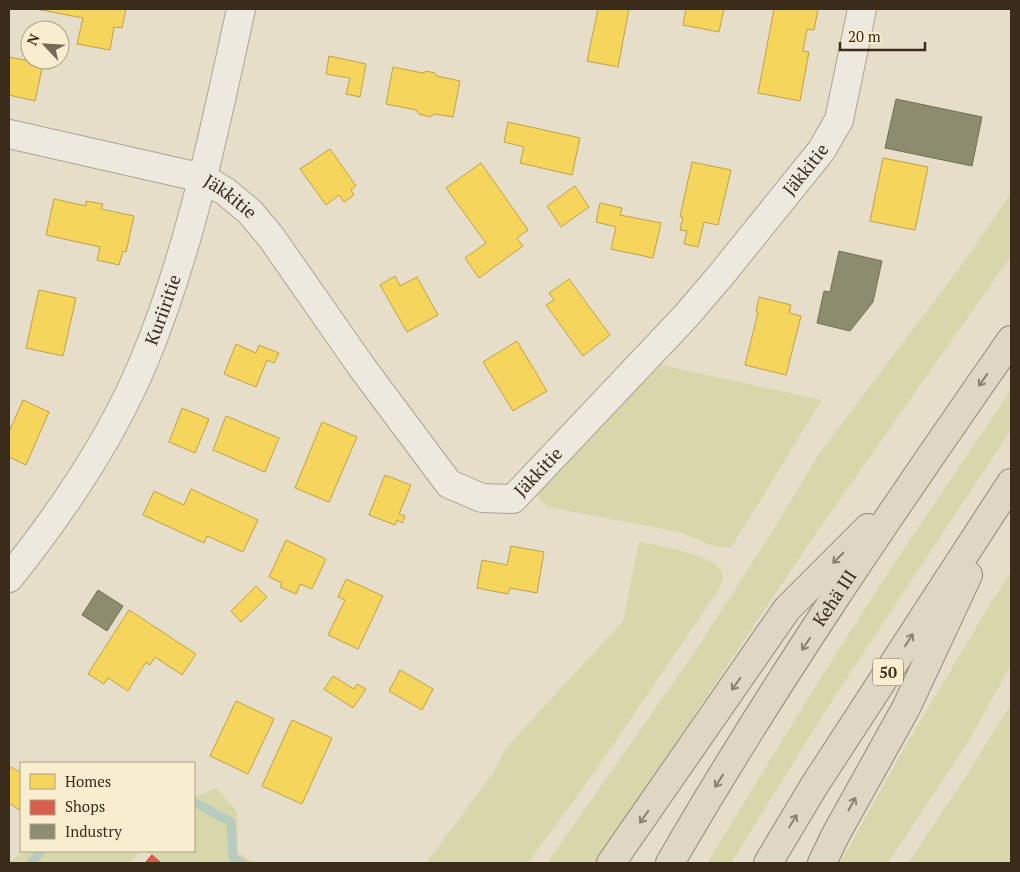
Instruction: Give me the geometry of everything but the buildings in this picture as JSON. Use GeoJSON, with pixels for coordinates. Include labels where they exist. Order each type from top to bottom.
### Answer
{"type":"FeatureCollection","features":[{"type":"Feature","properties":{"kind":"highway","name":"Kehä III"},"geometry":{"type":"LineString","coordinates":[[670,863],[782,682],[910,486],[1011,340]]}},
{"type":"Feature","properties":{"kind":"highway"},"geometry":{"type":"LineString","coordinates":[[822,863],[836,834],[906,708],[1011,484]]}},
{"type":"Feature","properties":{"kind":"highway","name":"50"},"geometry":{"type":"LineString","coordinates":[[768,863],[814,786],[1011,484]]}},
{"type":"Feature","properties":{"kind":"highway"},"geometry":{"type":"LineString","coordinates":[[611,863],[787,610],[910,486]]}},
{"type":"Feature","properties":{"kind":"street","name":"Kuriiritie"},"geometry":{"type":"LineString","coordinates":[[9,578],[81,480],[106,438],[143,362],[162,316],[203,178],[241,9]]}},
{"type":"Feature","properties":{"kind":"street","name":"Jäkkitie"},"geometry":{"type":"LineString","coordinates":[[9,134],[203,178],[226,192],[250,212],[271,237],[361,366],[449,484],[482,498],[513,499],[692,309],[821,152],[839,120],[862,9]]}},
{"type":"Feature","properties":{"kind":"green space"},"geometry":{"type":"Polygon","coordinates":[[[1011,193],[1011,256],[812,539],[595,863],[547,863],[694,653],[765,543],[821,451],[963,263],[1011,193]]]}},
{"type":"Feature","properties":{"kind":"green space"},"geometry":{"type":"Polygon","coordinates":[[[661,365],[822,400],[731,548],[714,546],[679,532],[548,507],[539,498],[537,489],[661,365]]]}},
{"type":"Feature","properties":{"kind":"green space"},"geometry":{"type":"Polygon","coordinates":[[[1011,390],[1011,430],[835,696],[731,863],[707,863],[813,690],[895,562],[1011,390]]]}},
{"type":"Feature","properties":{"kind":"green space"},"geometry":{"type":"Polygon","coordinates":[[[639,542],[697,556],[717,566],[722,572],[718,591],[591,777],[528,863],[426,863],[493,773],[506,748],[623,621],[639,542]]]}},
{"type":"Feature","properties":{"kind":"green space"},"geometry":{"type":"Polygon","coordinates":[[[1011,572],[1011,665],[968,742],[888,863],[840,863],[906,745],[1011,572]]]}},
{"type":"Feature","properties":{"kind":"green space"},"geometry":{"type":"Polygon","coordinates":[[[1011,704],[1011,863],[908,863],[965,778],[1011,704]]]}},
{"type":"Feature","properties":{"kind":"green space"},"geometry":{"type":"Polygon","coordinates":[[[217,788],[237,812],[238,853],[255,863],[161,863],[146,852],[195,852],[195,797],[217,788]]]}},
{"type":"Feature","properties":{"kind":"green space"},"geometry":{"type":"Polygon","coordinates":[[[22,852],[139,852],[130,863],[9,863],[22,852]]]}},
{"type":"Feature","properties":{"kind":"waterway"},"geometry":{"type":"LineString","coordinates":[[195,803],[231,822],[233,858],[242,863]]}},
{"type":"Feature","properties":{"kind":"waterway"},"geometry":{"type":"LineString","coordinates":[[31,863],[40,852]]}}]}
